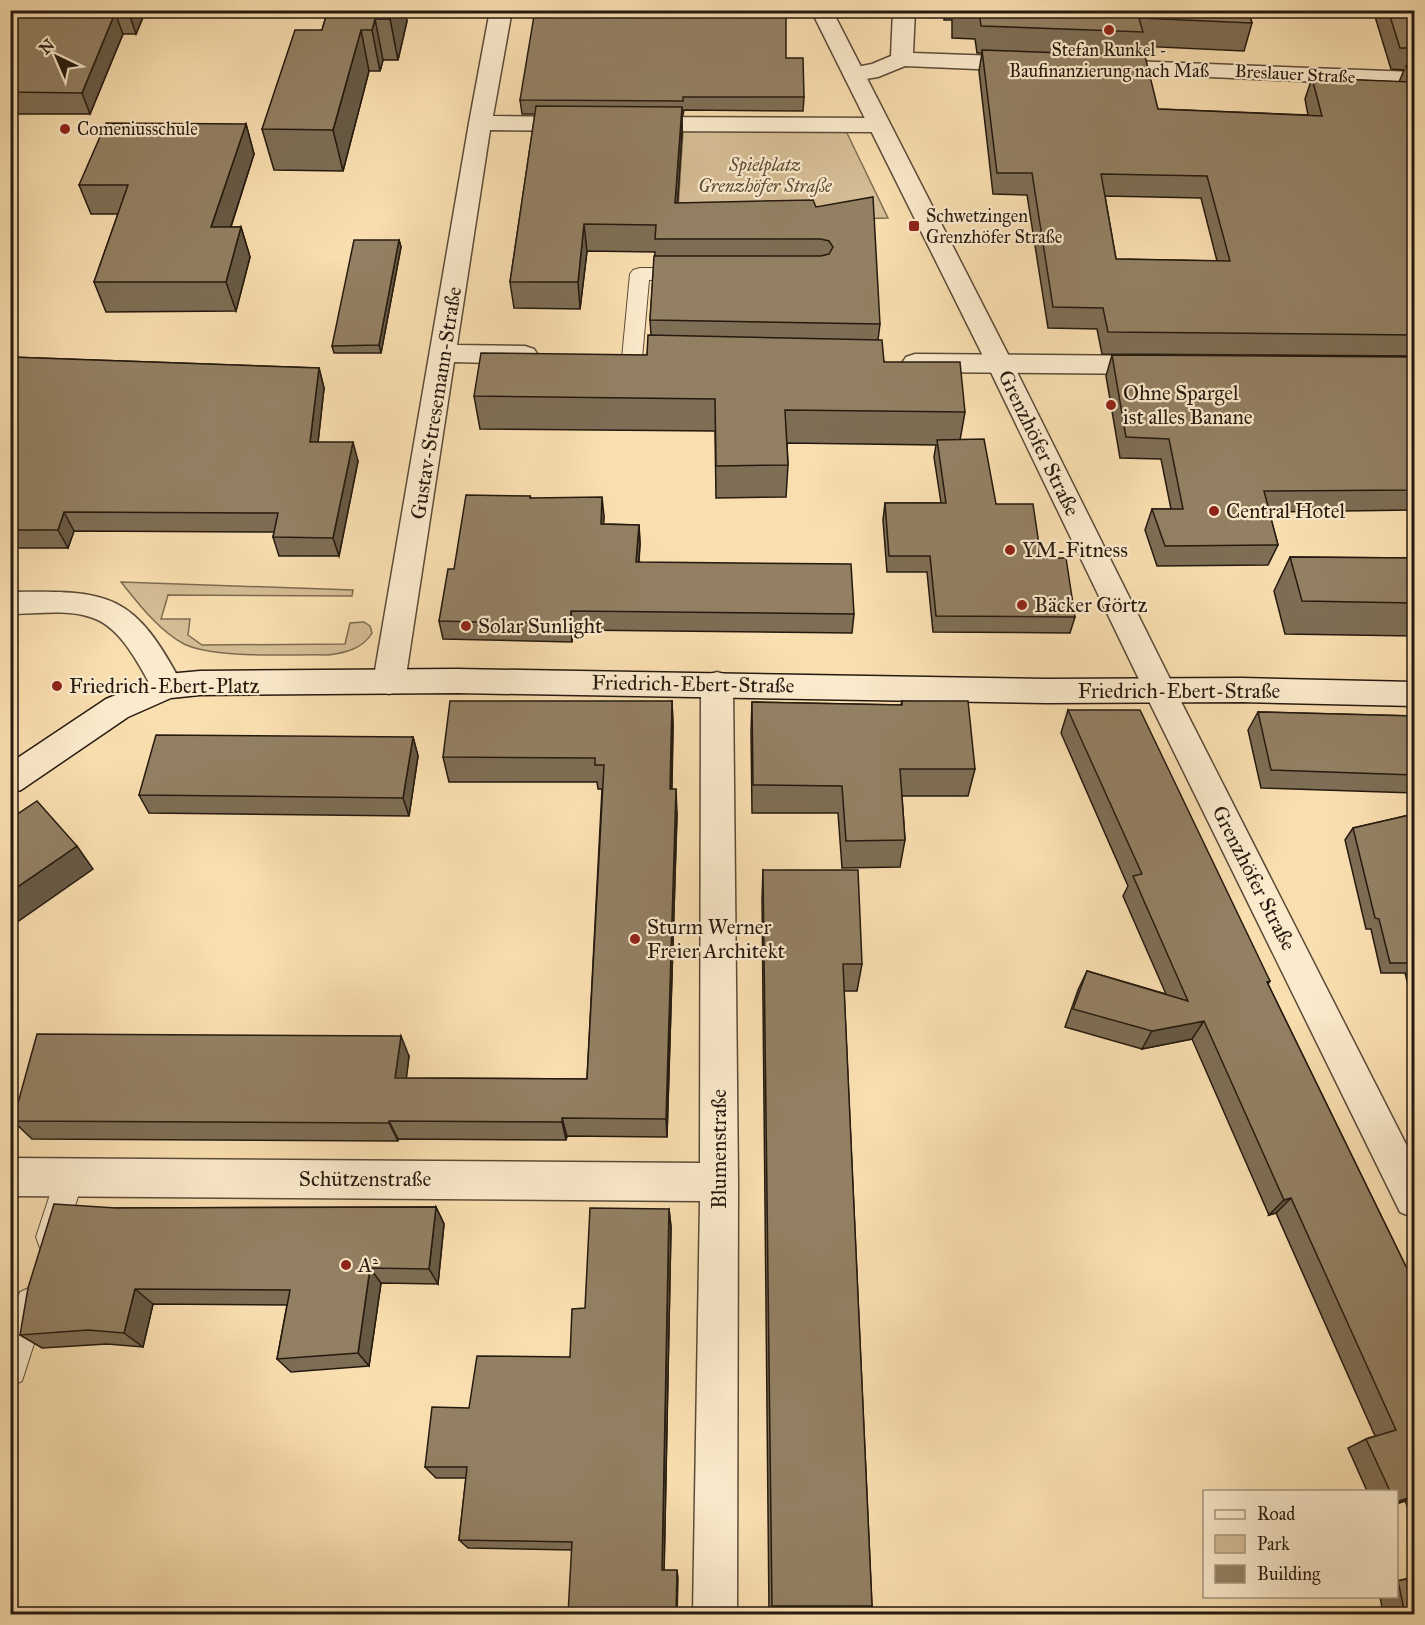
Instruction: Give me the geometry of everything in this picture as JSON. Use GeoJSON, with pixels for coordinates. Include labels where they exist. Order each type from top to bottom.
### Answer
{"type":"FeatureCollection","features":[{"type":"Feature","properties":{"kind":"street","name":"Gustav-Stresemann-Straße"},"geometry":{"type":"LineString","coordinates":[[389,682],[480,123],[501,10]]}},
{"type":"Feature","properties":{"kind":"street","name":"Grenzhöfer Straße"},"geometry":{"type":"LineString","coordinates":[[821,10],[1413,1194]]}},
{"type":"Feature","properties":{"kind":"street"},"geometry":{"type":"LineString","coordinates":[[902,59],[904,10]]}},
{"type":"Feature","properties":{"kind":"street"},"geometry":{"type":"LineString","coordinates":[[854,74],[878,70],[902,59],[1052,65]]}},
{"type":"Feature","properties":{"kind":"street","name":"Breslauer Straße"},"geometry":{"type":"LineString","coordinates":[[1085,66],[1414,79]]}},
{"type":"Feature","properties":{"kind":"street"},"geometry":{"type":"LineString","coordinates":[[480,123],[597,124]]}},
{"type":"Feature","properties":{"kind":"street"},"geometry":{"type":"LineString","coordinates":[[621,124],[879,125]]}},
{"type":"Feature","properties":{"kind":"street"},"geometry":{"type":"LineString","coordinates":[[444,353],[550,356]]}},
{"type":"Feature","properties":{"kind":"street"},"geometry":{"type":"LineString","coordinates":[[896,363],[1183,365]]}},
{"type":"Feature","properties":{"kind":"street"},"geometry":{"type":"LineString","coordinates":[[10,603],[94,606],[115,616],[145,648],[167,686]]}},
{"type":"Feature","properties":{"kind":"street","name":"Friedrich-Ebert-Straße"},"geometry":{"type":"LineString","coordinates":[[10,780],[117,708],[167,686],[200,683],[717,684],[1414,694]]}},
{"type":"Feature","properties":{"kind":"street","name":"Blumenstraße"},"geometry":{"type":"LineString","coordinates":[[715,1614],[719,1182],[717,684]]}},
{"type":"Feature","properties":{"kind":"street","name":"Schützenstraße"},"geometry":{"type":"LineString","coordinates":[[10,1177],[719,1182]]}},
{"type":"Feature","properties":{"kind":"lane"},"geometry":{"type":"LineString","coordinates":[[631,358],[640,274],[712,274]]}},
{"type":"Feature","properties":{"kind":"lane"},"geometry":{"type":"LineString","coordinates":[[11,1370],[69,1177]]}},
{"type":"Feature","properties":{"kind":"green space","name":"Spielplatz Grenzhöfer Straße"},"geometry":{"type":"Polygon","coordinates":[[[845,129],[888,218],[677,224],[683,131],[845,129]]]}},
{"type":"Feature","properties":{"kind":"green space"},"geometry":{"type":"Polygon","coordinates":[[[121,582],[353,590],[352,596],[168,595],[161,619],[190,619],[188,635],[202,645],[345,644],[350,623],[364,622],[370,626],[372,633],[364,643],[358,646],[328,655],[233,654],[198,649],[184,644],[166,632],[121,582]]]}},
{"type":"Feature","properties":{"kind":"building"},"geometry":{"type":"Polygon","coordinates":[[[10,10],[130,10],[129,13],[115,13],[82,93],[10,92],[10,10]]]}},
{"type":"Feature","properties":{"kind":"building"},"geometry":{"type":"Polygon","coordinates":[[[328,10],[393,10],[390,19],[375,19],[372,30],[361,30],[333,130],[262,129],[295,30],[322,30],[328,10]]]}},
{"type":"Feature","properties":{"kind":"building"},"geometry":{"type":"Polygon","coordinates":[[[535,10],[786,11],[786,58],[803,58],[804,97],[683,97],[683,101],[520,100],[535,10]]]}},
{"type":"Feature","properties":{"kind":"building"},"geometry":{"type":"Polygon","coordinates":[[[956,10],[1248,10],[1252,23],[1139,18],[1143,32],[981,26],[979,12],[956,10]]]}},
{"type":"Feature","properties":{"kind":"building"},"geometry":{"type":"Polygon","coordinates":[[[1388,10],[1414,10],[1414,48],[1400,48],[1388,10]]]}},
{"type":"Feature","properties":{"kind":"building"},"geometry":{"type":"Polygon","coordinates":[[[982,50],[1145,56],[1158,109],[1322,116],[1312,78],[1411,82],[1406,66],[1414,67],[1414,335],[1108,332],[1103,308],[1053,307],[1032,173],[997,173],[982,50]],[[1101,174],[1116,259],[1230,261],[1207,176],[1101,174]]]}},
{"type":"Feature","properties":{"kind":"building"},"geometry":{"type":"Polygon","coordinates":[[[536,106],[682,107],[675,203],[813,200],[816,207],[873,197],[880,324],[650,320],[654,256],[821,256],[829,254],[833,247],[829,241],[821,239],[655,239],[656,225],[584,224],[578,282],[510,282],[536,106]]]}},
{"type":"Feature","properties":{"kind":"building"},"geometry":{"type":"Polygon","coordinates":[[[106,123],[246,124],[211,227],[241,227],[226,282],[94,282],[128,185],[79,185],[106,123]]]}},
{"type":"Feature","properties":{"kind":"building"},"geometry":{"type":"Polygon","coordinates":[[[354,240],[399,240],[379,345],[332,346],[354,240]]]}},
{"type":"Feature","properties":{"kind":"building"},"geometry":{"type":"Polygon","coordinates":[[[648,335],[882,340],[884,362],[960,362],[965,412],[785,410],[788,465],[716,466],[715,399],[474,396],[481,353],[647,355],[648,335]]]}},
{"type":"Feature","properties":{"kind":"building"},"geometry":{"type":"Polygon","coordinates":[[[1112,355],[1414,357],[1414,490],[1264,491],[1278,545],[1165,546],[1152,509],[1183,509],[1169,439],[1126,437],[1112,355]]]}},
{"type":"Feature","properties":{"kind":"building"},"geometry":{"type":"Polygon","coordinates":[[[10,357],[319,368],[310,442],[353,442],[333,538],[273,537],[278,513],[64,512],[58,530],[10,530],[10,357]]]}},
{"type":"Feature","properties":{"kind":"building"},"geometry":{"type":"Polygon","coordinates":[[[984,439],[996,504],[1033,504],[1041,558],[1066,558],[1075,617],[936,616],[930,556],[889,556],[885,503],[946,503],[937,440],[984,439]]]}},
{"type":"Feature","properties":{"kind":"building"},"geometry":{"type":"Polygon","coordinates":[[[466,495],[530,496],[530,498],[602,497],[601,524],[639,525],[636,562],[851,564],[854,614],[571,611],[570,624],[439,621],[448,569],[454,569],[466,495]]]}},
{"type":"Feature","properties":{"kind":"building"},"geometry":{"type":"Polygon","coordinates":[[[1290,557],[1414,558],[1414,603],[1302,601],[1290,557]]]}},
{"type":"Feature","properties":{"kind":"building"},"geometry":{"type":"Polygon","coordinates":[[[450,701],[672,701],[670,789],[676,789],[666,1119],[562,1118],[562,1122],[389,1121],[389,1123],[13,1121],[37,1034],[401,1036],[395,1078],[587,1079],[604,765],[595,765],[595,758],[443,757],[450,701]]]}},
{"type":"Feature","properties":{"kind":"building"},"geometry":{"type":"Polygon","coordinates":[[[902,701],[968,701],[975,769],[900,769],[905,840],[846,841],[842,786],[753,785],[752,702],[902,705],[902,701]]]}},
{"type":"Feature","properties":{"kind":"building"},"geometry":{"type":"Polygon","coordinates":[[[1068,710],[1140,710],[1270,981],[1267,982],[1414,1283],[1414,1496],[1398,1501],[1398,1490],[1390,1490],[1366,1439],[1396,1430],[1291,1198],[1284,1200],[1204,1021],[1152,1031],[1073,1009],[1087,971],[1188,1001],[1133,876],[1142,874],[1068,710]]]}},
{"type":"Feature","properties":{"kind":"building"},"geometry":{"type":"Polygon","coordinates":[[[1258,712],[1414,716],[1414,775],[1271,770],[1258,712]]]}},
{"type":"Feature","properties":{"kind":"building"},"geometry":{"type":"Polygon","coordinates":[[[156,735],[413,737],[403,798],[139,795],[156,735]]]}},
{"type":"Feature","properties":{"kind":"building"},"geometry":{"type":"Polygon","coordinates":[[[37,801],[77,846],[10,892],[10,819],[37,801]]]}},
{"type":"Feature","properties":{"kind":"building"},"geometry":{"type":"Polygon","coordinates":[[[1414,814],[1414,963],[1390,963],[1379,919],[1375,918],[1353,828],[1414,814]]]}},
{"type":"Feature","properties":{"kind":"building"},"geometry":{"type":"Polygon","coordinates":[[[763,870],[858,870],[862,964],[843,964],[872,1606],[772,1606],[763,870]]]}},
{"type":"Feature","properties":{"kind":"building"},"geometry":{"type":"Polygon","coordinates":[[[54,1204],[116,1208],[436,1207],[429,1269],[370,1268],[358,1353],[277,1359],[290,1290],[135,1289],[124,1333],[88,1330],[20,1335],[28,1288],[54,1204]]]}},
{"type":"Feature","properties":{"kind":"building"},"geometry":{"type":"Polygon","coordinates":[[[590,1208],[669,1209],[662,1570],[677,1570],[676,1614],[568,1614],[572,1542],[459,1540],[467,1467],[425,1467],[432,1407],[469,1408],[477,1356],[570,1357],[572,1309],[585,1308],[590,1208]]]}},
{"type":"Feature","properties":{"kind":"building"},"geometry":{"type":"Polygon","coordinates":[[[1414,1577],[1414,1614],[1405,1614],[1398,1581],[1414,1577]]]}},
{"type":"Feature","properties":{"kind":"place","name":"Stefan Runkel - Baufinanzierung nach Maß"},"geometry":{"type":"Point","coordinates":[1109,30]}},
{"type":"Feature","properties":{"kind":"place","name":"Comeniusschule"},"geometry":{"type":"Point","coordinates":[65,129]}},
{"type":"Feature","properties":{"kind":"place","name":"Schwetzingen Grenzhöfer Straße"},"geometry":{"type":"Point","coordinates":[914,226]}},
{"type":"Feature","properties":{"kind":"place","name":"Ohne Spargel ist alles Banane"},"geometry":{"type":"Point","coordinates":[1111,405]}},
{"type":"Feature","properties":{"kind":"place","name":"Central Hotel"},"geometry":{"type":"Point","coordinates":[1214,511]}},
{"type":"Feature","properties":{"kind":"place","name":"YM-Fitness"},"geometry":{"type":"Point","coordinates":[1010,550]}},
{"type":"Feature","properties":{"kind":"place","name":"Bäcker Görtz"},"geometry":{"type":"Point","coordinates":[1022,605]}},
{"type":"Feature","properties":{"kind":"place","name":"Solar Sunlight"},"geometry":{"type":"Point","coordinates":[466,626]}},
{"type":"Feature","properties":{"kind":"place","name":"Friedrich-Ebert-Platz"},"geometry":{"type":"Point","coordinates":[57,686]}},
{"type":"Feature","properties":{"kind":"place","name":"Sturm Werner Freier Architekt"},"geometry":{"type":"Point","coordinates":[635,939]}},
{"type":"Feature","properties":{"kind":"place","name":"A²"},"geometry":{"type":"Point","coordinates":[346,1265]}}]}
